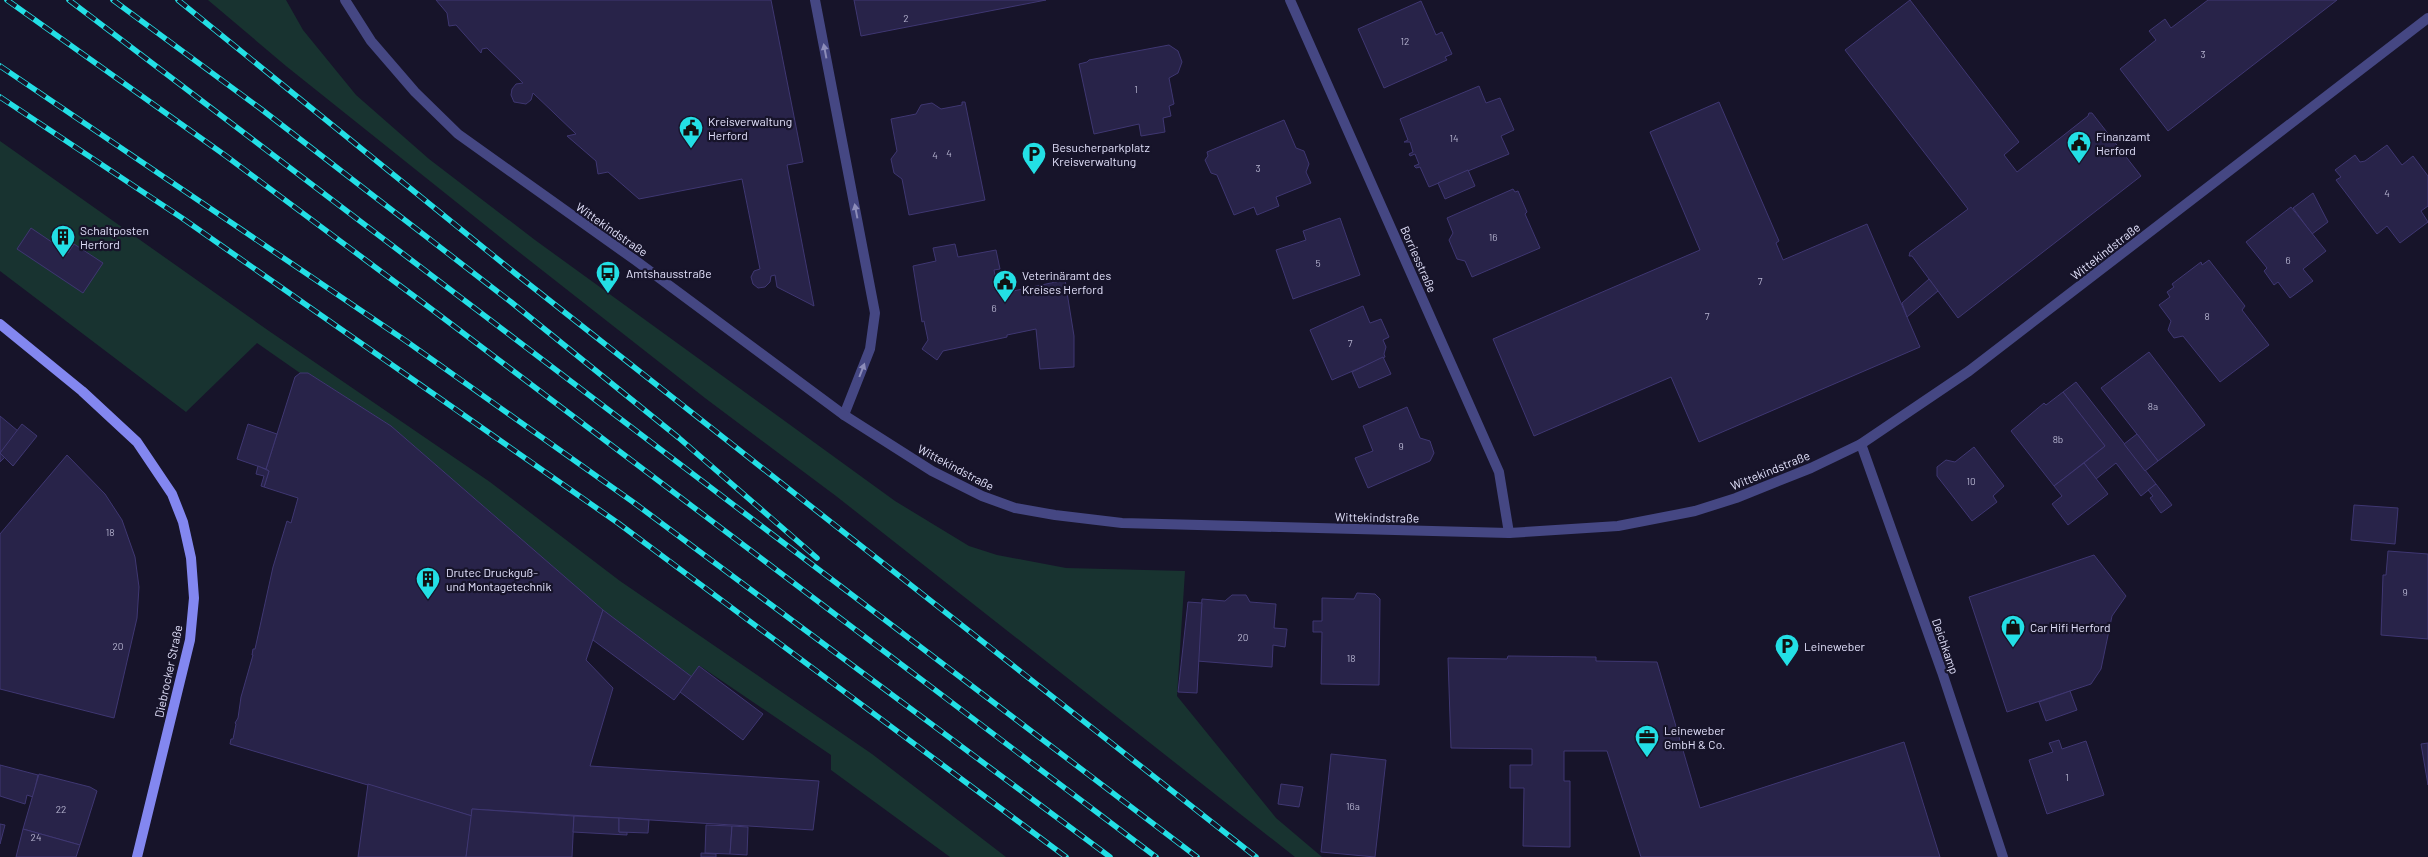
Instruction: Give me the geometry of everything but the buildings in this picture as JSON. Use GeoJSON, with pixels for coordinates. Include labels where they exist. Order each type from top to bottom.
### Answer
{"type":"FeatureCollection","features":[{"type":"Feature","properties":{"kind":"main road","name":"Diebrocker Straße"},"geometry":{"type":"LineString","coordinates":[[0,324],[82,391],[137,442],[172,494],[183,522],[192,566],[194,598],[190,640],[136,857]]}},
{"type":"Feature","properties":{"kind":"street"},"geometry":{"type":"LineString","coordinates":[[815,0],[875,313],[870,348],[844,415]]}},
{"type":"Feature","properties":{"kind":"street","name":"Borriesstraße"},"geometry":{"type":"LineString","coordinates":[[1290,0],[1499,472],[1509,533]]}},
{"type":"Feature","properties":{"kind":"street","name":"Wittekindstraße"},"geometry":{"type":"LineString","coordinates":[[346,1],[377,48],[415,92],[458,134],[635,260],[844,415],[932,471],[982,496],[1015,508],[1122,523],[1509,533],[1618,526],[1695,511],[1736,498],[1803,471],[1861,444],[1970,371],[2428,18]]}},
{"type":"Feature","properties":{"kind":"street","name":"Deichkamp"},"geometry":{"type":"LineString","coordinates":[[1861,444],[1939,663],[2003,857]]}},
{"type":"Feature","properties":{"kind":"green space"},"geometry":{"type":"Polygon","coordinates":[[[208,0],[286,0],[303,30],[356,95],[429,159],[535,240],[895,501],[969,546],[997,555],[1066,568],[1185,571],[1177,696],[1276,818],[1322,857],[1295,857],[836,496],[705,398],[510,245],[286,66],[208,0]]]}},
{"type":"Feature","properties":{"kind":"green space"},"geometry":{"type":"Polygon","coordinates":[[[0,141],[269,331],[490,482],[620,581],[872,754],[1006,857],[950,857],[831,770],[831,755],[700,666],[692,677],[603,610],[391,426],[308,373],[300,373],[257,343],[186,412],[0,271],[0,141]]]}},
{"type":"Feature","properties":{"kind":"railway"},"geometry":{"type":"LineString","coordinates":[[7,0],[226,156],[430,308],[1156,857]]}},
{"type":"Feature","properties":{"kind":"railway"},"geometry":{"type":"LineString","coordinates":[[69,0],[1197,857]]}},
{"type":"Feature","properties":{"kind":"railway"},"geometry":{"type":"LineString","coordinates":[[113,0],[261,109],[511,302],[679,438],[817,558]]}},
{"type":"Feature","properties":{"kind":"railway"},"geometry":{"type":"LineString","coordinates":[[178,0],[516,274],[1256,857]]}},
{"type":"Feature","properties":{"kind":"railway"},"geometry":{"type":"LineString","coordinates":[[0,66],[406,341],[633,502],[1110,857]]}},
{"type":"Feature","properties":{"kind":"railway"},"geometry":{"type":"LineString","coordinates":[[0,97],[182,218],[618,523],[1066,857]]}},
{"type":"Feature","properties":{"kind":"place","name":"Kreisverwaltung Herford"},"geometry":{"type":"Point","coordinates":[691,149]}},
{"type":"Feature","properties":{"kind":"place","name":"Finanzamt Herford"},"geometry":{"type":"Point","coordinates":[2079,164]}},
{"type":"Feature","properties":{"kind":"place","name":"Besucherparkplatz Kreisverwaltung"},"geometry":{"type":"Point","coordinates":[1034,175]}},
{"type":"Feature","properties":{"kind":"place","name":"Schaltposten Herford"},"geometry":{"type":"Point","coordinates":[63,258]}},
{"type":"Feature","properties":{"kind":"place","name":"Amtshausstraße"},"geometry":{"type":"Point","coordinates":[608,294]}},
{"type":"Feature","properties":{"kind":"place","name":"Veterinäramt des Kreises Herford"},"geometry":{"type":"Point","coordinates":[1005,303]}},
{"type":"Feature","properties":{"kind":"place","name":"Drutec Druckguß- und Montagetechnik"},"geometry":{"type":"Point","coordinates":[428,600]}},
{"type":"Feature","properties":{"kind":"place","name":"Car Hifi Herford"},"geometry":{"type":"Point","coordinates":[2013,648]}},
{"type":"Feature","properties":{"kind":"place","name":"Leineweber"},"geometry":{"type":"Point","coordinates":[1787,667]}},
{"type":"Feature","properties":{"kind":"place","name":"Leineweber GmbH & Co."},"geometry":{"type":"Point","coordinates":[1647,758]}}]}
